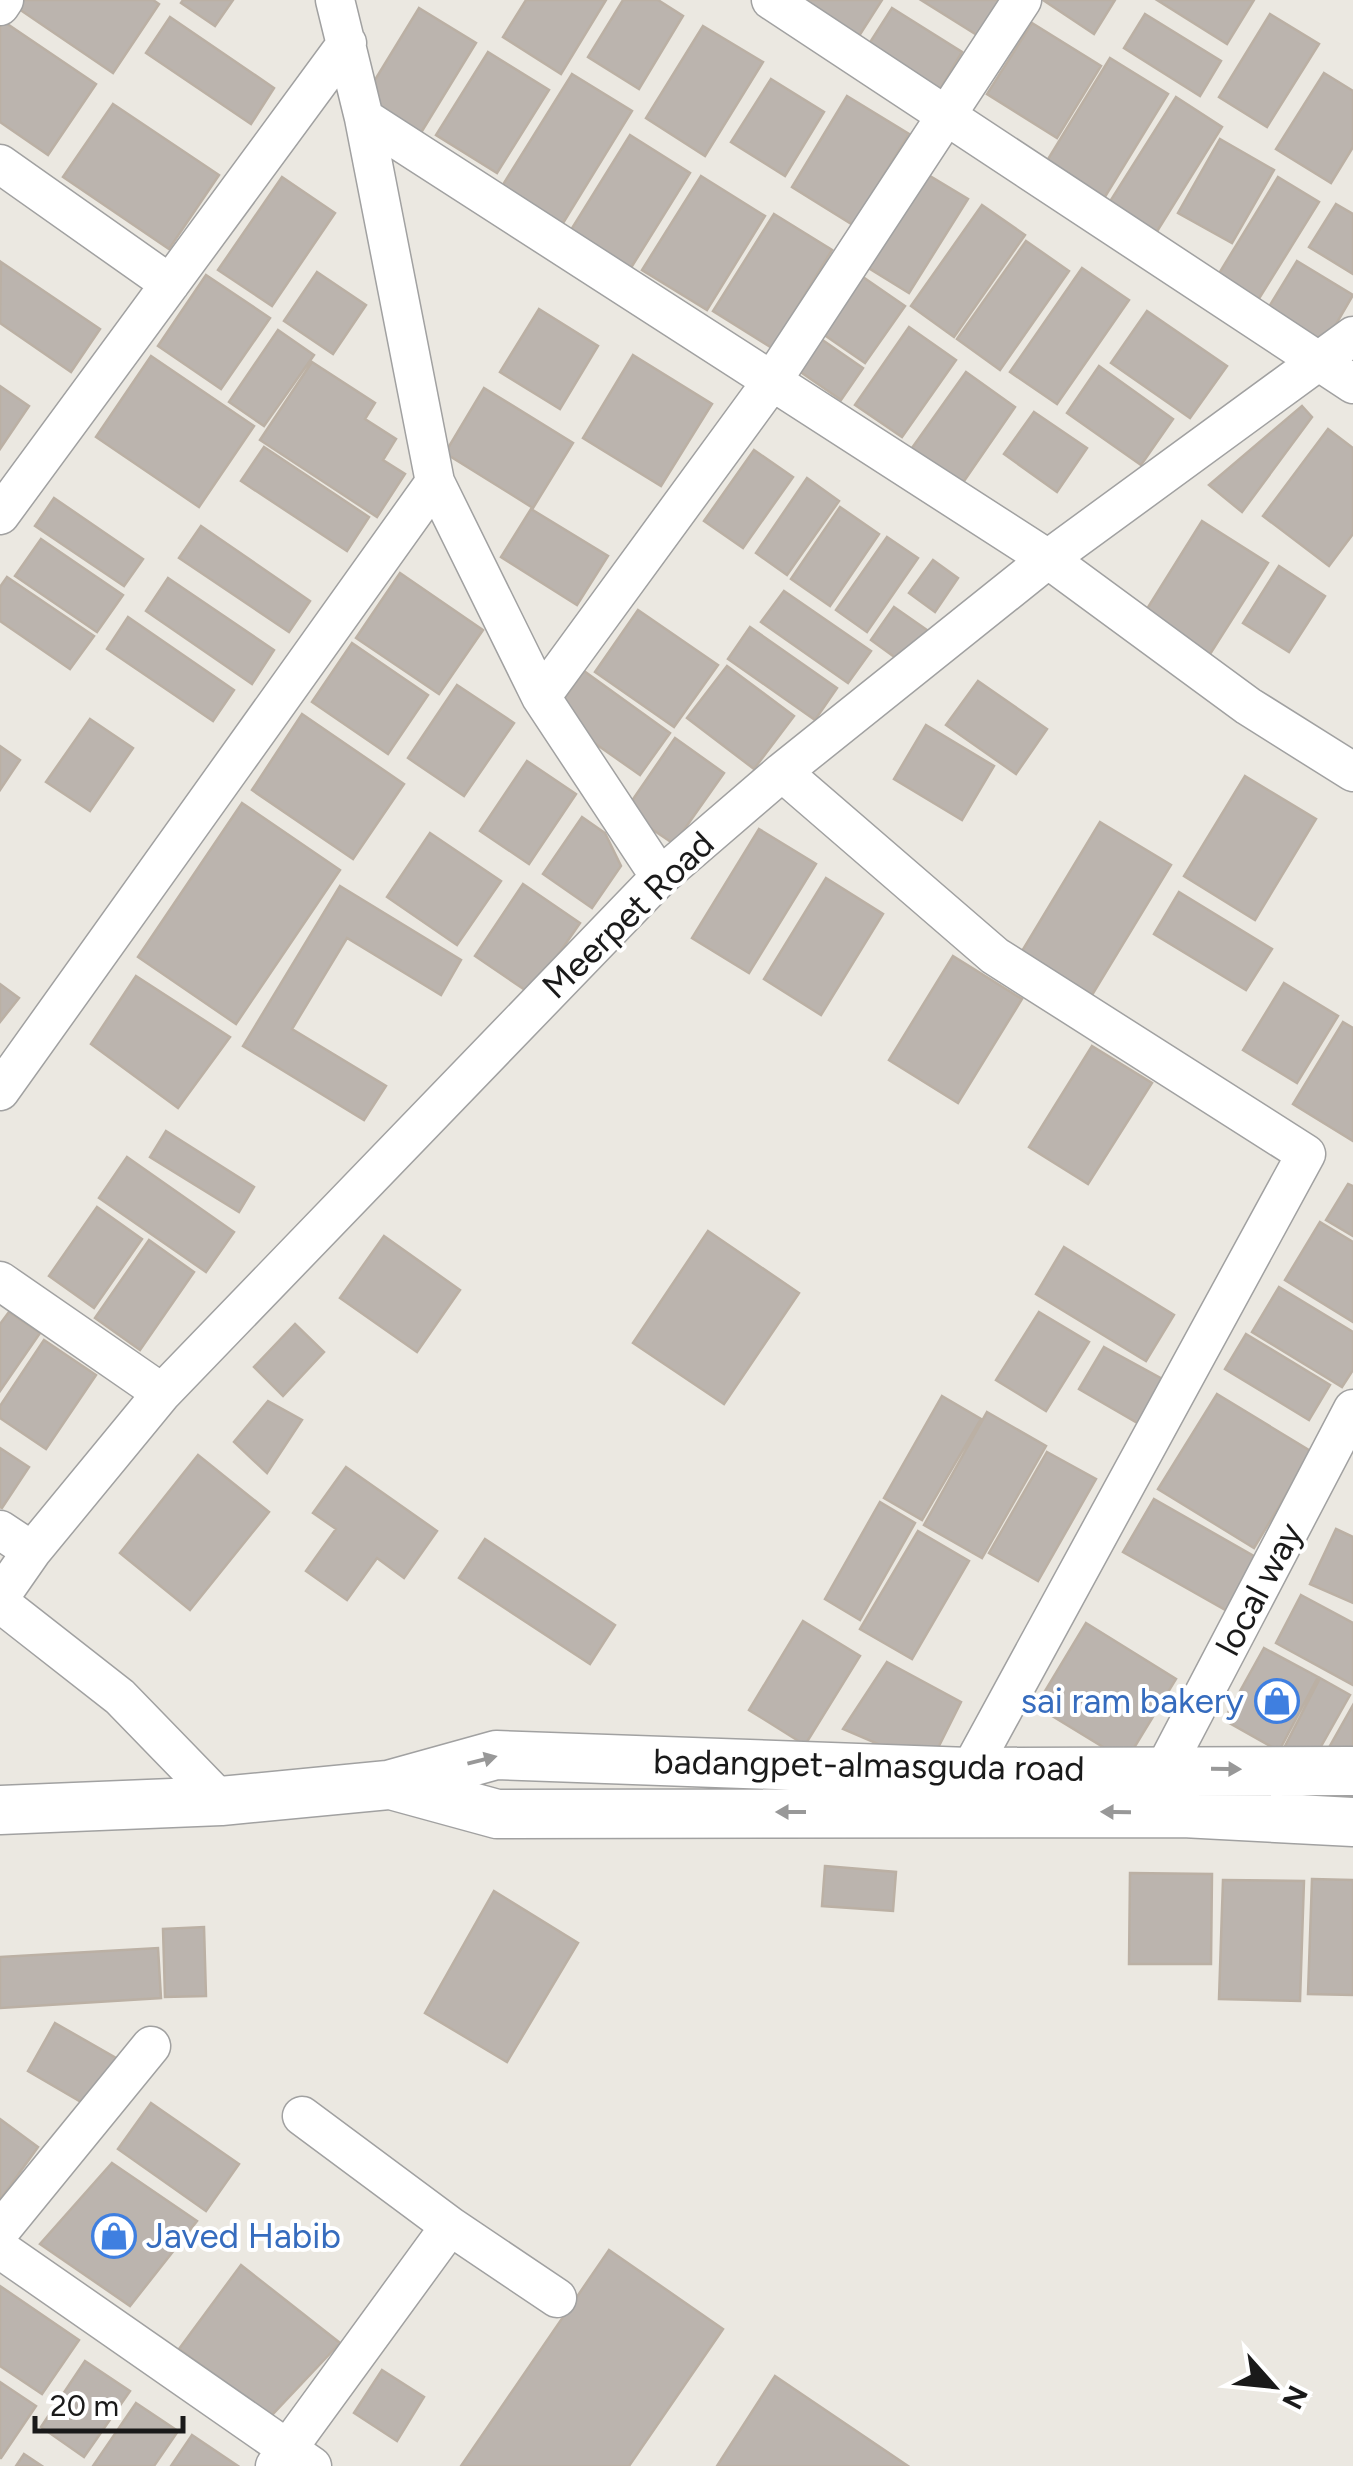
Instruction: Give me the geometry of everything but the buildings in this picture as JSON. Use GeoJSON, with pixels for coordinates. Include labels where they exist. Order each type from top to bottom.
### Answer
{"type":"FeatureCollection","features":[{"type":"Feature","properties":{"kind":"street"},"geometry":{"type":"LineString","coordinates":[[334,0],[364,118],[435,482],[541,697],[660,877]]}},
{"type":"Feature","properties":{"kind":"street"},"geometry":{"type":"LineString","coordinates":[[770,0],[1353,384]]}},
{"type":"Feature","properties":{"kind":"street"},"geometry":{"type":"LineString","coordinates":[[541,697],[772,382],[1022,0]]}},
{"type":"Feature","properties":{"kind":"street"},"geometry":{"type":"LineString","coordinates":[[0,515],[347,43]]}},
{"type":"Feature","properties":{"kind":"street"},"geometry":{"type":"LineString","coordinates":[[364,118],[1048,559],[1248,706],[1353,772]]}},
{"type":"Feature","properties":{"kind":"street"},"geometry":{"type":"LineString","coordinates":[[0,164],[170,284]]}},
{"type":"Feature","properties":{"kind":"street","name":"Meerpet Road"},"geometry":{"type":"LineString","coordinates":[[0,1600],[32,1550],[162,1393],[660,877],[782,772],[1048,559],[1353,336]]}},
{"type":"Feature","properties":{"kind":"street"},"geometry":{"type":"LineString","coordinates":[[0,1091],[435,482]]}},
{"type":"Feature","properties":{"kind":"street"},"geometry":{"type":"LineString","coordinates":[[782,772],[994,956],[1306,1154],[969,1772]]}},
{"type":"Feature","properties":{"kind":"street"},"geometry":{"type":"LineString","coordinates":[[0,1281],[162,1393]]}},
{"type":"Feature","properties":{"kind":"street","name":"local way"},"geometry":{"type":"LineString","coordinates":[[1164,1768],[1340,1464],[1353,1409]]}},
{"type":"Feature","properties":{"kind":"street"},"geometry":{"type":"LineString","coordinates":[[0,1530],[32,1550]]}},
{"type":"Feature","properties":{"kind":"street"},"geometry":{"type":"LineString","coordinates":[[0,1600],[120,1697],[221,1801]]}},
{"type":"Feature","properties":{"kind":"street","name":"badangpet-almasguda road"},"geometry":{"type":"LineString","coordinates":[[0,1810],[221,1801],[388,1784],[496,1756],[969,1772],[1164,1768],[1353,1772]]}},
{"type":"Feature","properties":{"kind":"street","name":"badangpet-almasguda road"},"geometry":{"type":"LineString","coordinates":[[388,1784],[497,1814],[1163,1812],[1353,1822]]}},
{"type":"Feature","properties":{"kind":"street"},"geometry":{"type":"LineString","coordinates":[[0,2231],[151,2046]]}},
{"type":"Feature","properties":{"kind":"street"},"geometry":{"type":"LineString","coordinates":[[302,2116],[450,2226],[557,2298]]}},
{"type":"Feature","properties":{"kind":"street"},"geometry":{"type":"LineString","coordinates":[[0,2248],[291,2460],[450,2226]]}},
{"type":"Feature","properties":{"kind":"place","name":"sai ram bakery"},"geometry":{"type":"Point","coordinates":[1277,1701]}},
{"type":"Feature","properties":{"kind":"place","name":"Javed Habib"},"geometry":{"type":"Point","coordinates":[114,2236]}}]}
